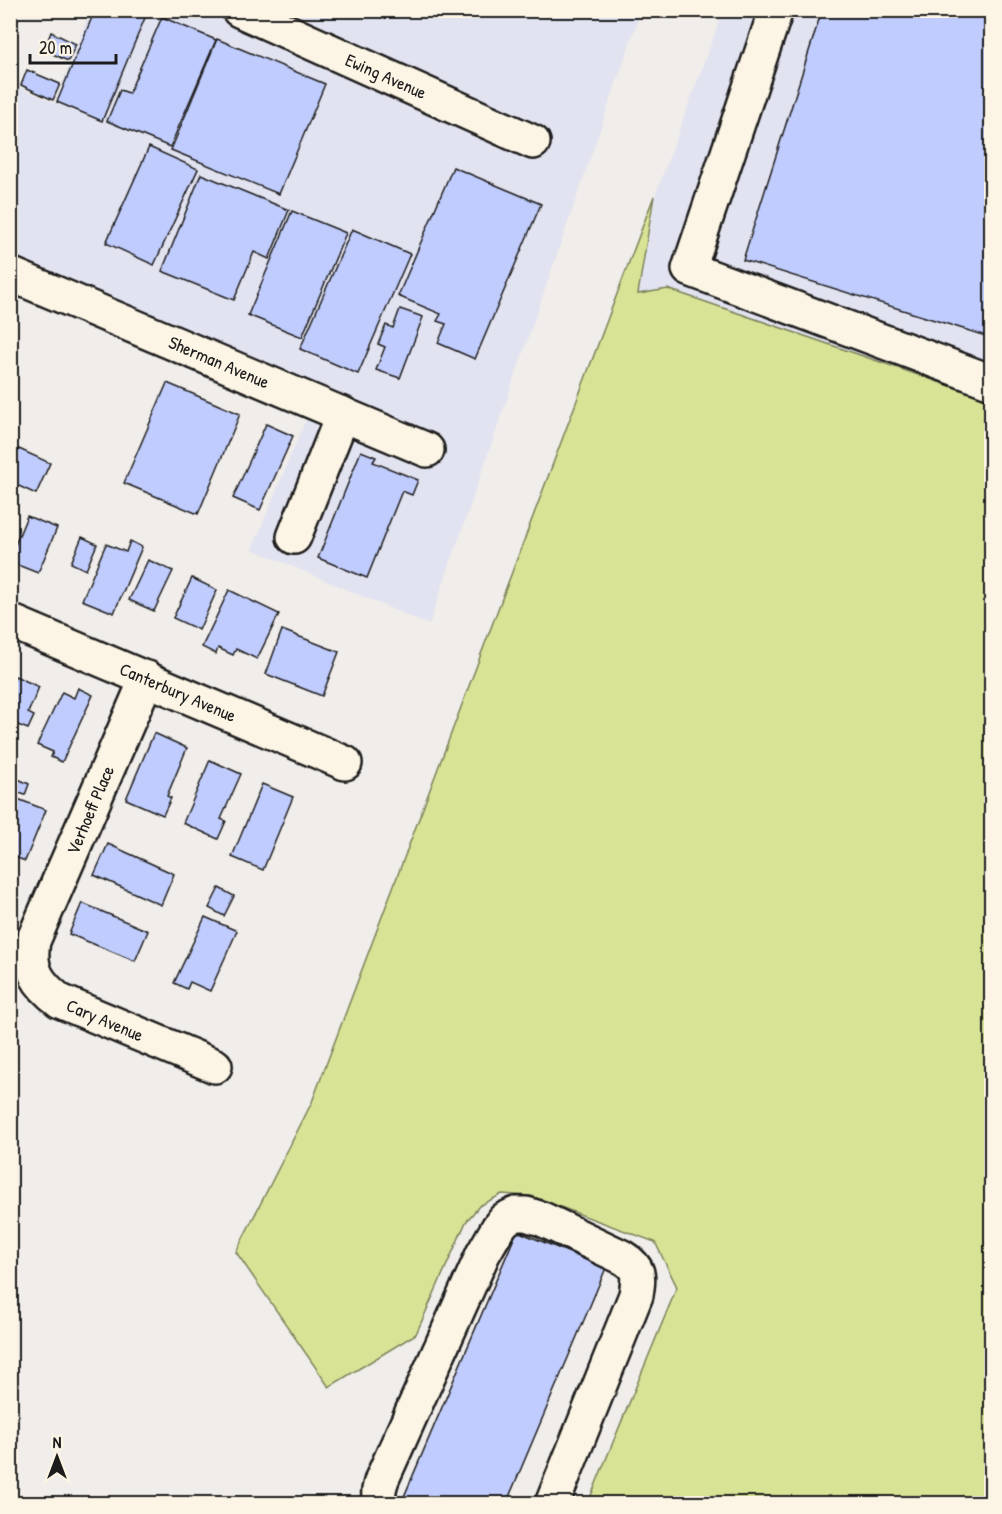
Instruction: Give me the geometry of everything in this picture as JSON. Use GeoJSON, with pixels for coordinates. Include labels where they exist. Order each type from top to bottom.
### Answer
{"type":"FeatureCollection","features":[{"type":"Feature","properties":{"kind":"street","name":"Ewing Avenue"},"geometry":{"type":"LineString","coordinates":[[239,10],[532,141]]}},
{"type":"Feature","properties":{"kind":"street"},"geometry":{"type":"LineString","coordinates":[[776,10],[689,269],[992,382]]}},
{"type":"Feature","properties":{"kind":"street","name":"Sherman Avenue"},"geometry":{"type":"LineString","coordinates":[[10,274],[427,450]]}},
{"type":"Feature","properties":{"kind":"street"},"geometry":{"type":"LineString","coordinates":[[294,537],[343,414]]}},
{"type":"Feature","properties":{"kind":"street","name":"Canterbury Avenue"},"geometry":{"type":"LineString","coordinates":[[10,621],[345,763]]}},
{"type":"Feature","properties":{"kind":"street","name":"Verhoeff Place"},"geometry":{"type":"LineString","coordinates":[[33,941],[147,678]]}},
{"type":"Feature","properties":{"kind":"street","name":"Cary Avenue"},"geometry":{"type":"LineString","coordinates":[[33,941],[32,966],[37,978],[47,991],[60,1001],[215,1066]]}},
{"type":"Feature","properties":{"kind":"street"},"geometry":{"type":"LineString","coordinates":[[381,1503],[378,1497],[382,1479],[483,1254],[506,1219],[516,1214],[526,1214],[542,1219],[632,1263],[637,1272],[638,1282],[636,1295],[552,1503]]}},
{"type":"Feature","properties":{"kind":"shaded area"},"geometry":{"type":"Polygon","coordinates":[[[90,11],[641,11],[429,625],[252,549],[313,402],[11,274],[10,83],[55,103],[90,11]]]}},
{"type":"Feature","properties":{"kind":"shaded area"},"geometry":{"type":"Polygon","coordinates":[[[723,11],[991,11],[991,400],[668,289],[638,294],[655,196],[723,11]]]}},
{"type":"Feature","properties":{"kind":"green space"},"geometry":{"type":"Polygon","coordinates":[[[654,196],[638,294],[668,289],[991,400],[991,1503],[588,1503],[677,1287],[655,1242],[531,1196],[502,1194],[479,1206],[466,1222],[416,1334],[329,1387],[236,1252],[312,1102],[654,196]]]}},
{"type":"Feature","properties":{"kind":"building"},"geometry":{"type":"Polygon","coordinates":[[[95,10],[140,10],[147,13],[102,121],[57,102],[95,10]]]}},
{"type":"Feature","properties":{"kind":"building"},"geometry":{"type":"Polygon","coordinates":[[[822,10],[992,10],[992,330],[989,337],[743,260],[822,10]]]}},
{"type":"Feature","properties":{"kind":"building"},"geometry":{"type":"Polygon","coordinates":[[[10,17],[18,20],[10,36],[10,17]]]}},
{"type":"Feature","properties":{"kind":"building"},"geometry":{"type":"Polygon","coordinates":[[[162,17],[216,40],[170,147],[107,121],[120,90],[129,93],[162,17]]]}},
{"type":"Feature","properties":{"kind":"building"},"geometry":{"type":"Polygon","coordinates":[[[51,32],[76,44],[68,61],[44,50],[51,32]]]}},
{"type":"Feature","properties":{"kind":"building"},"geometry":{"type":"Polygon","coordinates":[[[217,39],[325,84],[279,194],[171,150],[217,39]]]}},
{"type":"Feature","properties":{"kind":"building"},"geometry":{"type":"Polygon","coordinates":[[[27,70],[60,84],[53,100],[21,85],[27,70]]]}},
{"type":"Feature","properties":{"kind":"building"},"geometry":{"type":"Polygon","coordinates":[[[149,147],[198,169],[154,265],[106,243],[149,147]]]}},
{"type":"Feature","properties":{"kind":"building"},"geometry":{"type":"Polygon","coordinates":[[[453,167],[541,204],[475,359],[438,343],[446,324],[437,321],[441,314],[398,296],[453,167]]]}},
{"type":"Feature","properties":{"kind":"building"},"geometry":{"type":"Polygon","coordinates":[[[201,174],[289,210],[269,259],[254,252],[234,300],[162,271],[201,174]]]}},
{"type":"Feature","properties":{"kind":"building"},"geometry":{"type":"Polygon","coordinates":[[[292,211],[346,233],[302,337],[248,315],[292,211]]]}},
{"type":"Feature","properties":{"kind":"building"},"geometry":{"type":"Polygon","coordinates":[[[352,229],[410,254],[358,374],[300,349],[352,229]]]}},
{"type":"Feature","properties":{"kind":"building"},"geometry":{"type":"Polygon","coordinates":[[[400,309],[423,317],[400,378],[376,370],[385,347],[378,344],[386,325],[393,328],[400,309]]]}},
{"type":"Feature","properties":{"kind":"building"},"geometry":{"type":"Polygon","coordinates":[[[167,383],[240,414],[198,514],[124,483],[167,383]]]}},
{"type":"Feature","properties":{"kind":"building"},"geometry":{"type":"Polygon","coordinates":[[[266,424],[293,436],[260,510],[233,498],[266,424]]]}},
{"type":"Feature","properties":{"kind":"building"},"geometry":{"type":"Polygon","coordinates":[[[19,449],[50,463],[36,494],[10,482],[10,466],[19,449]]]}},
{"type":"Feature","properties":{"kind":"building"},"geometry":{"type":"Polygon","coordinates":[[[361,451],[376,457],[373,462],[418,480],[412,495],[402,491],[367,578],[318,558],[361,451]]]}},
{"type":"Feature","properties":{"kind":"building"},"geometry":{"type":"Polygon","coordinates":[[[27,516],[57,528],[38,573],[10,562],[27,516]]]}},
{"type":"Feature","properties":{"kind":"building"},"geometry":{"type":"Polygon","coordinates":[[[82,537],[97,544],[86,570],[71,563],[82,537]]]}},
{"type":"Feature","properties":{"kind":"building"},"geometry":{"type":"Polygon","coordinates":[[[130,541],[142,547],[114,613],[82,600],[106,544],[126,552],[130,541]]]}},
{"type":"Feature","properties":{"kind":"building"},"geometry":{"type":"Polygon","coordinates":[[[148,560],[173,571],[154,611],[129,600],[148,560]]]}},
{"type":"Feature","properties":{"kind":"building"},"geometry":{"type":"Polygon","coordinates":[[[192,578],[217,590],[199,630],[173,618],[192,578]]]}},
{"type":"Feature","properties":{"kind":"building"},"geometry":{"type":"Polygon","coordinates":[[[229,590],[279,614],[257,659],[236,649],[233,655],[218,648],[216,654],[202,647],[229,590]]]}},
{"type":"Feature","properties":{"kind":"building"},"geometry":{"type":"Polygon","coordinates":[[[282,630],[339,652],[322,696],[266,674],[282,630]]]}},
{"type":"Feature","properties":{"kind":"building"},"geometry":{"type":"Polygon","coordinates":[[[15,676],[39,687],[28,713],[34,716],[28,729],[10,722],[10,687],[15,676]]]}},
{"type":"Feature","properties":{"kind":"building"},"geometry":{"type":"Polygon","coordinates":[[[78,688],[93,695],[62,762],[51,757],[53,752],[37,745],[62,692],[74,698],[78,688]]]}},
{"type":"Feature","properties":{"kind":"building"},"geometry":{"type":"Polygon","coordinates":[[[154,733],[187,748],[167,796],[171,798],[163,815],[126,799],[154,733]]]}},
{"type":"Feature","properties":{"kind":"building"},"geometry":{"type":"Polygon","coordinates":[[[210,760],[241,774],[221,819],[226,821],[218,839],[183,823],[210,760]]]}},
{"type":"Feature","properties":{"kind":"building"},"geometry":{"type":"Polygon","coordinates":[[[18,779],[29,784],[25,795],[14,791],[18,779]]]}},
{"type":"Feature","properties":{"kind":"building"},"geometry":{"type":"Polygon","coordinates":[[[262,784],[293,797],[263,870],[232,857],[262,784]]]}},
{"type":"Feature","properties":{"kind":"building"},"geometry":{"type":"Polygon","coordinates":[[[10,796],[46,810],[25,861],[10,855],[10,796]]]}},
{"type":"Feature","properties":{"kind":"building"},"geometry":{"type":"Polygon","coordinates":[[[108,844],[174,874],[161,905],[94,875],[108,844]]]}},
{"type":"Feature","properties":{"kind":"building"},"geometry":{"type":"Polygon","coordinates":[[[219,888],[234,896],[224,916],[209,908],[219,888]]]}},
{"type":"Feature","properties":{"kind":"building"},"geometry":{"type":"Polygon","coordinates":[[[82,903],[148,931],[135,961],[69,934],[82,903]]]}},
{"type":"Feature","properties":{"kind":"building"},"geometry":{"type":"Polygon","coordinates":[[[205,917],[237,931],[210,991],[190,982],[187,989],[174,983],[205,917]]]}},
{"type":"Feature","properties":{"kind":"building"},"geometry":{"type":"Polygon","coordinates":[[[517,1231],[606,1268],[506,1504],[413,1504],[403,1499],[517,1231]]]}}]}
